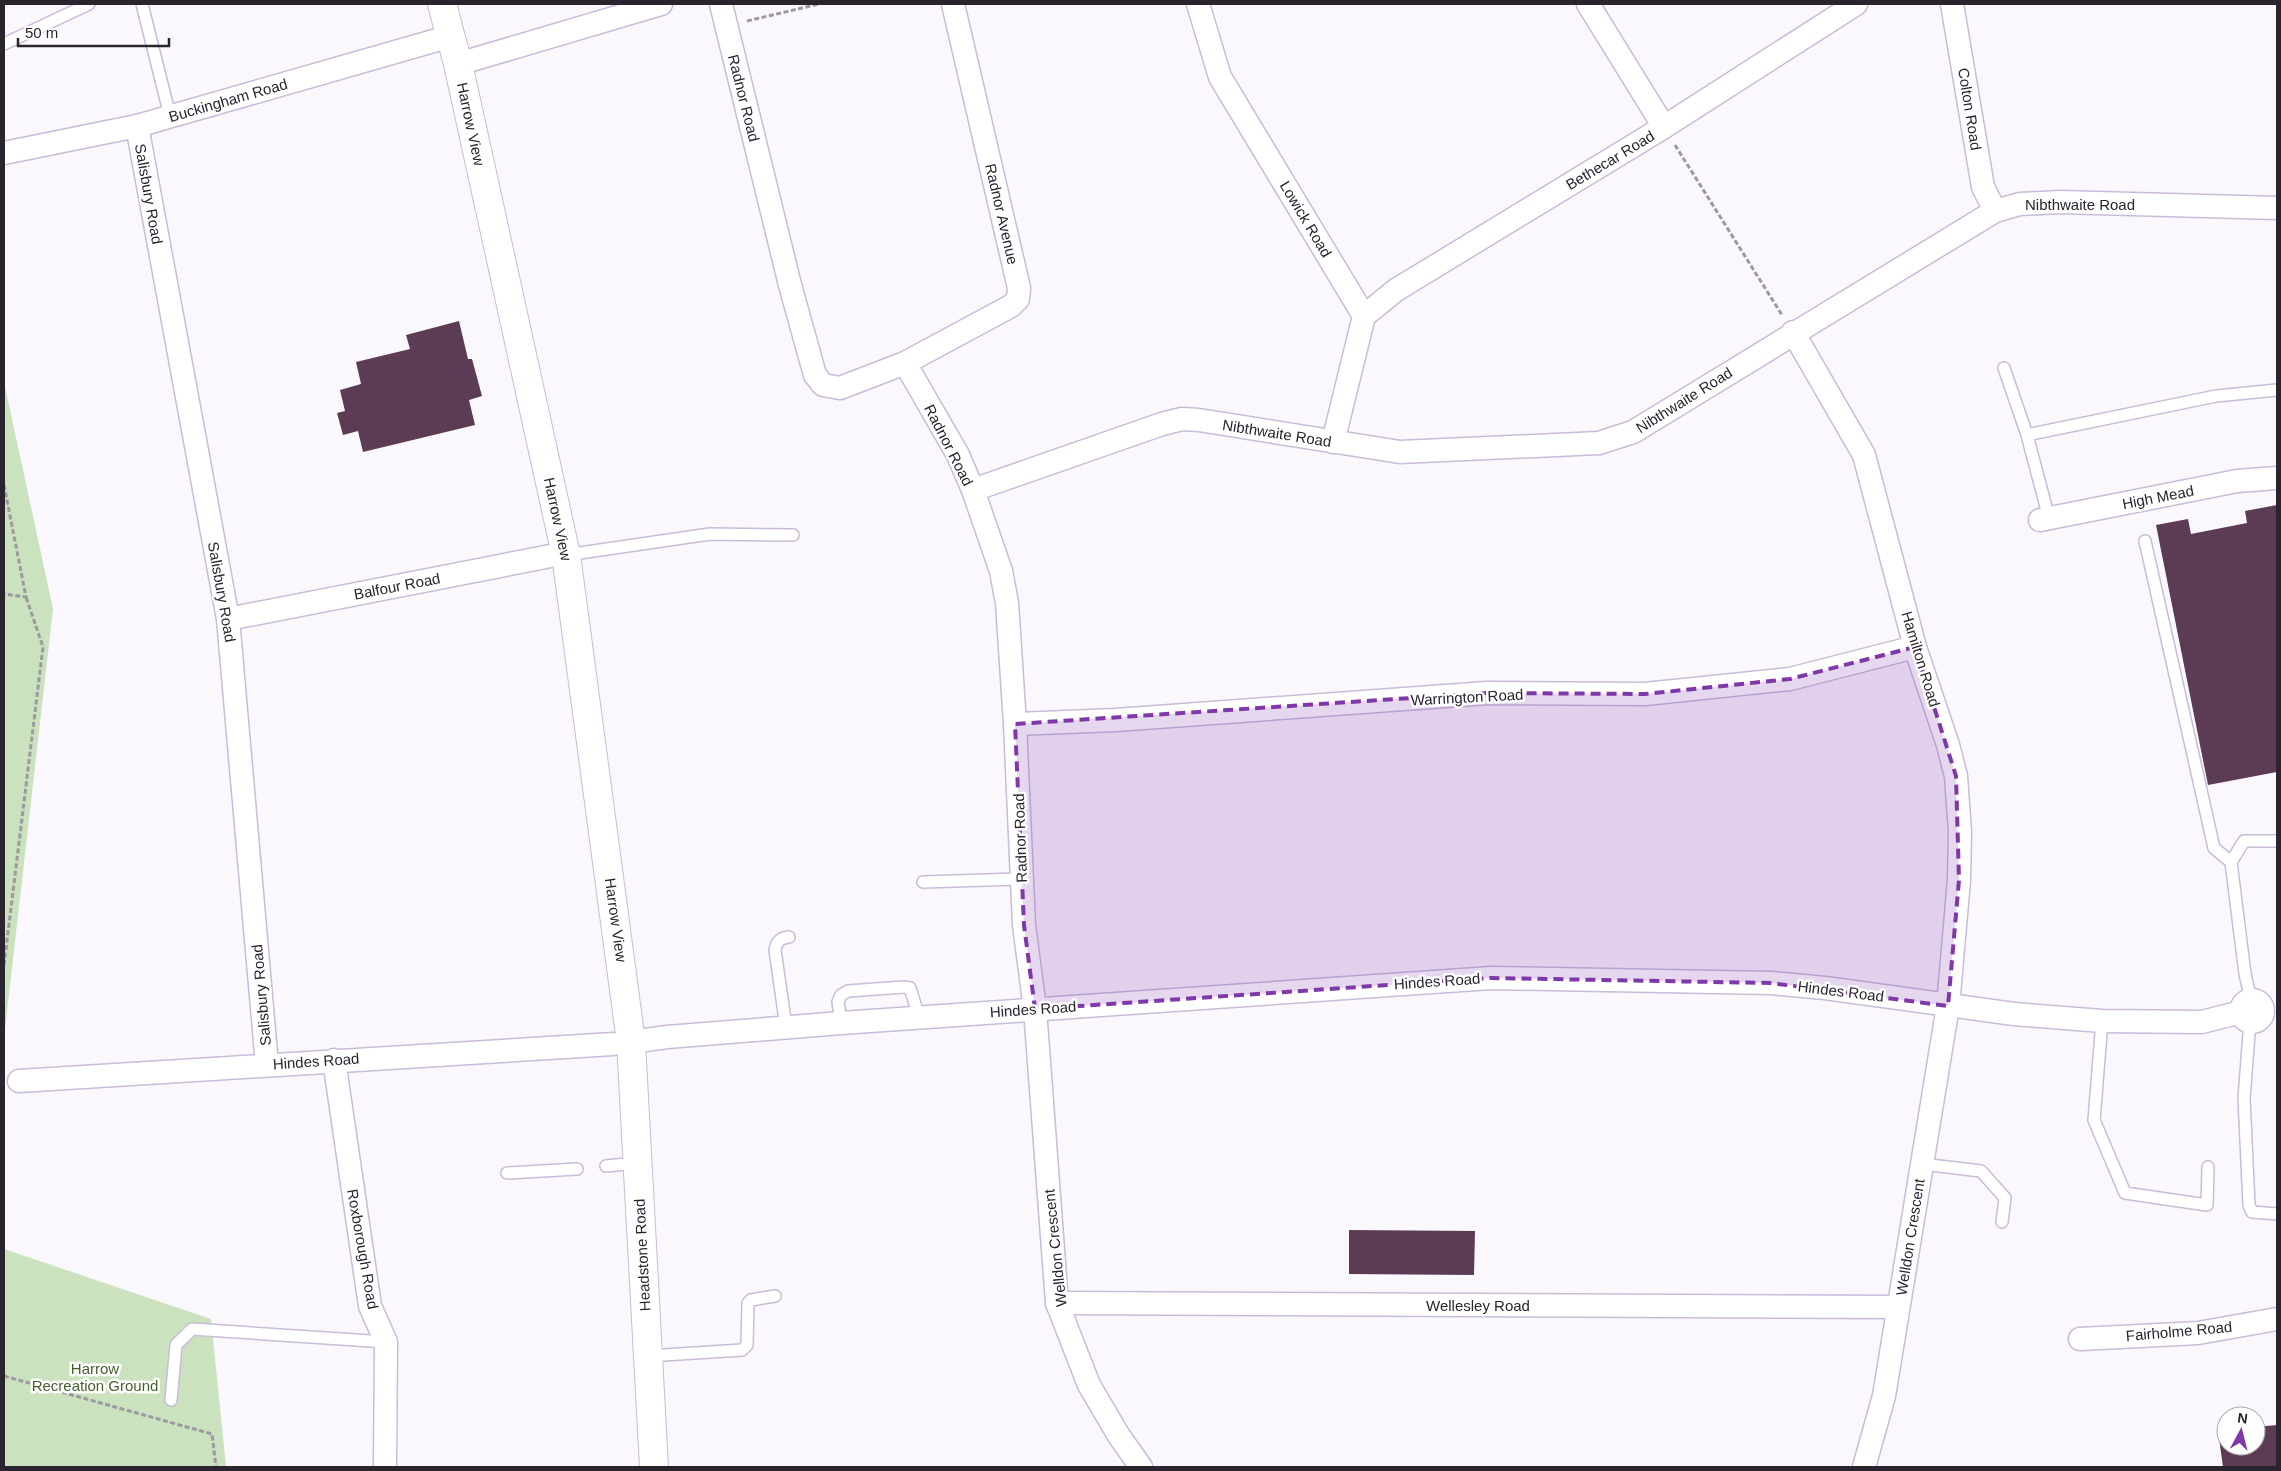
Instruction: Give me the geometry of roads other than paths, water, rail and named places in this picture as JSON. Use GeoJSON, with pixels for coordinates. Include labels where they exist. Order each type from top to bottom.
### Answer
{"type":"FeatureCollection","features":[{"type":"Feature","properties":{"kind":"street","name":"Harrow View"},"geometry":{"type":"LineString","coordinates":[[442,4],[458,64],[566,554],[622,1043]]}},
{"type":"Feature","properties":{"kind":"street"},"geometry":{"type":"LineString","coordinates":[[458,64],[661,4]]}},
{"type":"Feature","properties":{"kind":"street","name":"Radnor Road"},"geometry":{"type":"LineString","coordinates":[[721,4],[814,375],[822,385],[840,388],[905,363],[958,455],[973,490],[1001,571],[1006,603],[1015,724],[1024,925],[1035,1009]]}},
{"type":"Feature","properties":{"kind":"street","name":"Radnor Avenue"},"geometry":{"type":"LineString","coordinates":[[905,363],[1011,306],[1018,298],[1019,288],[953,4]]}},
{"type":"Feature","properties":{"kind":"street","name":"Lowick Road"},"geometry":{"type":"LineString","coordinates":[[1198,4],[1220,77],[1364,316]]}},
{"type":"Feature","properties":{"kind":"street"},"geometry":{"type":"LineString","coordinates":[[1588,4],[1664,127]]}},
{"type":"Feature","properties":{"kind":"street","name":"Bethecar Road"},"geometry":{"type":"LineString","coordinates":[[1364,316],[1396,290],[1664,127],[1856,4]]}},
{"type":"Feature","properties":{"kind":"street","name":"Colton Road"},"geometry":{"type":"LineString","coordinates":[[1952,4],[1983,187],[1995,211]]}},
{"type":"Feature","properties":{"kind":"street","name":"Buckingham Road"},"geometry":{"type":"LineString","coordinates":[[4,153],[136,126],[451,36]]}},
{"type":"Feature","properties":{"kind":"street","name":"Salisbury Road"},"geometry":{"type":"LineString","coordinates":[[136,126],[228,620],[267,1065]]}},
{"type":"Feature","properties":{"kind":"street","name":"Nibthwaite Road"},"geometry":{"type":"LineString","coordinates":[[973,490],[1162,424],[1182,419],[1199,420],[1400,452],[1598,443],[1633,432],[1793,332],[1995,211],[2020,204],[2060,202],[2277,208]]}},
{"type":"Feature","properties":{"kind":"street"},"geometry":{"type":"LineString","coordinates":[[1334,442],[1364,316]]}},
{"type":"Feature","properties":{"kind":"street","name":"Hamilton Road"},"geometry":{"type":"LineString","coordinates":[[1793,332],[1864,455],[1915,647],[1948,744],[1956,776],[1960,832],[1959,880],[1948,1006]]}},
{"type":"Feature","properties":{"kind":"street","name":"High Mead"},"geometry":{"type":"LineString","coordinates":[[2045,519],[2236,481],[2277,478]]}},
{"type":"Feature","properties":{"kind":"street","name":"Balfour Road"},"geometry":{"type":"LineString","coordinates":[[228,620],[566,554]]}},
{"type":"Feature","properties":{"kind":"street","name":"Warrington Road"},"geometry":{"type":"LineString","coordinates":[[1015,724],[1116,720],[1487,693],[1645,694],[1790,679],[1915,647]]}},
{"type":"Feature","properties":{"kind":"street","name":"Hindes Road"},"geometry":{"type":"LineString","coordinates":[[19,1081],[622,1043],[667,1037],[786,1027],[1491,978],[1772,983],[1825,988],[2014,1014],[2102,1021],[2202,1022],[2256,1012]]}},
{"type":"Feature","properties":{"kind":"street","name":"Welldon Crescent"},"geometry":{"type":"LineString","coordinates":[[1864,1467],[1884,1396],[1948,1006]]}},
{"type":"Feature","properties":{"kind":"street","name":"Welldon Crescent"},"geometry":{"type":"LineString","coordinates":[[1035,1009],[1057,1303],[1089,1386],[1119,1436],[1141,1467]]}},
{"type":"Feature","properties":{"kind":"street","name":"Headstone Road"},"geometry":{"type":"LineString","coordinates":[[622,1043],[636,1164],[654,1467]]}},
{"type":"Feature","properties":{"kind":"street","name":"Roxborough Road"},"geometry":{"type":"LineString","coordinates":[[334,1060],[370,1306],[386,1342],[385,1467]]}},
{"type":"Feature","properties":{"kind":"street","name":"Wellesley Road"},"geometry":{"type":"LineString","coordinates":[[1057,1303],[1898,1307]]}},
{"type":"Feature","properties":{"kind":"street","name":"Fairholme Road"},"geometry":{"type":"LineString","coordinates":[[2080,1339],[2198,1333],[2277,1319]]}},
{"type":"Feature","properties":{"kind":"lane"},"geometry":{"type":"LineString","coordinates":[[4,44],[89,4]]}},
{"type":"Feature","properties":{"kind":"lane"},"geometry":{"type":"LineString","coordinates":[[142,4],[170,116]]}},
{"type":"Feature","properties":{"kind":"lane"},"geometry":{"type":"LineString","coordinates":[[2004,368],[2027,435],[2045,519]]}},
{"type":"Feature","properties":{"kind":"lane"},"geometry":{"type":"LineString","coordinates":[[2027,435],[2216,396],[2277,390]]}},
{"type":"Feature","properties":{"kind":"lane"},"geometry":{"type":"LineString","coordinates":[[566,554],[710,534],[793,535]]}},
{"type":"Feature","properties":{"kind":"lane"},"geometry":{"type":"LineString","coordinates":[[2145,541],[2214,848],[2231,862]]}},
{"type":"Feature","properties":{"kind":"lane"},"geometry":{"type":"LineString","coordinates":[[2277,840],[2244,840],[2231,862],[2245,974],[2256,1012],[2244,1098],[2249,1205],[2252,1212],[2277,1214]]}},
{"type":"Feature","properties":{"kind":"lane"},"geometry":{"type":"LineString","coordinates":[[923,882],[1022,879]]}},
{"type":"Feature","properties":{"kind":"lane"},"geometry":{"type":"LineString","coordinates":[[786,1027],[775,950],[776,943],[782,938],[789,938]]}},
{"type":"Feature","properties":{"kind":"lane"},"geometry":{"type":"LineString","coordinates":[[840,1023],[838,1002],[840,995],[848,991],[904,986],[910,988],[914,994],[919,1018]]}},
{"type":"Feature","properties":{"kind":"lane"},"geometry":{"type":"LineString","coordinates":[[2102,1021],[2094,1120],[2125,1193],[2207,1205],[2208,1167]]}},
{"type":"Feature","properties":{"kind":"lane"},"geometry":{"type":"LineString","coordinates":[[606,1166],[636,1164]]}},
{"type":"Feature","properties":{"kind":"lane"},"geometry":{"type":"LineString","coordinates":[[1922,1164],[1981,1171],[2005,1198],[2002,1222]]}},
{"type":"Feature","properties":{"kind":"lane"},"geometry":{"type":"LineString","coordinates":[[507,1173],[577,1169]]}},
{"type":"Feature","properties":{"kind":"lane"},"geometry":{"type":"LineString","coordinates":[[648,1356],[742,1350],[747,1345],[748,1303],[752,1300],[774,1296]]}},
{"type":"Feature","properties":{"kind":"lane"},"geometry":{"type":"LineString","coordinates":[[171,1400],[176,1345],[192,1329],[386,1342]]}},
{"type":"Feature","properties":{"kind":"park label","name":"Harrow Recreation Ground"},"geometry":{"type":"Point","coordinates":[95,1376]}}]}
